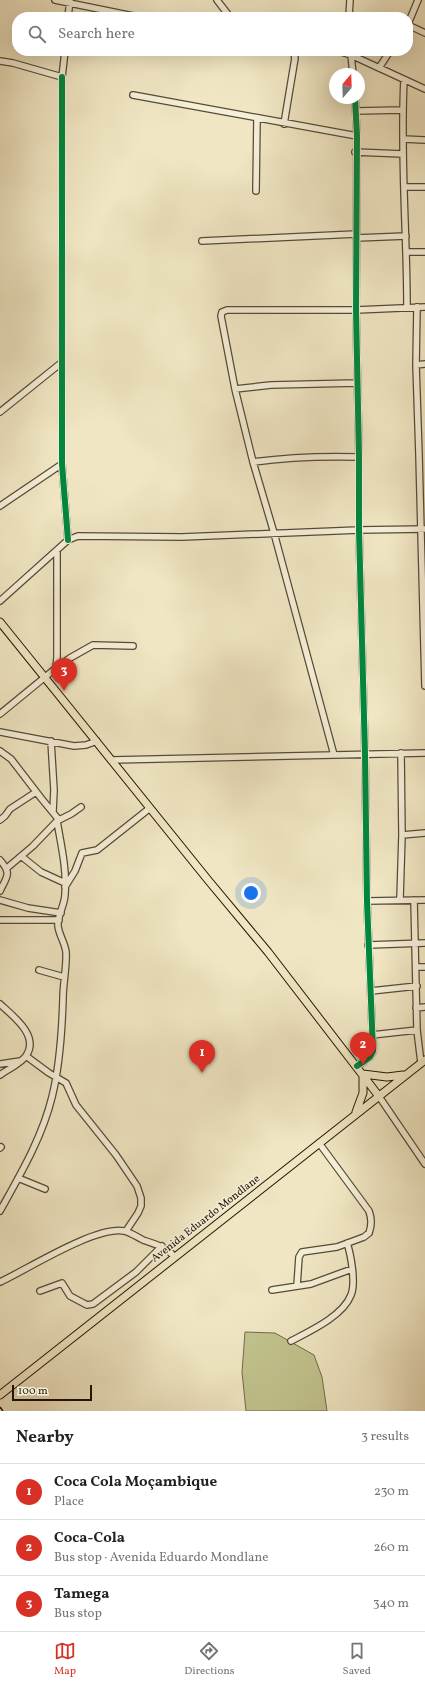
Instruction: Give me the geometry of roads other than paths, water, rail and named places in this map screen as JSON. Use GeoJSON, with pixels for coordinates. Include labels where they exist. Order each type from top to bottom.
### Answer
{"type":"FeatureCollection","features":[{"type":"Feature","properties":{"kind":"main road"},"geometry":{"type":"LineString","coordinates":[[0,622],[273,958],[363,1073],[378,1095]]}},
{"type":"Feature","properties":{"kind":"main road","name":"Avenida Eduardo Mondlane"},"geometry":{"type":"LineString","coordinates":[[0,1394],[318,1144],[378,1095],[423,1062]]}},
{"type":"Feature","properties":{"kind":"main road"},"geometry":{"type":"LineString","coordinates":[[363,1073],[387,1077],[405,1075]]}},
{"type":"Feature","properties":{"kind":"main road"},"geometry":{"type":"LineString","coordinates":[[355,1114],[363,1093],[363,1073]]}},
{"type":"Feature","properties":{"kind":"street"},"geometry":{"type":"LineString","coordinates":[[55,0],[115,12]]}},
{"type":"Feature","properties":{"kind":"street"},"geometry":{"type":"LineString","coordinates":[[217,0],[226,12]]}},
{"type":"Feature","properties":{"kind":"street"},"geometry":{"type":"LineString","coordinates":[[349,12],[350,0]]}},
{"type":"Feature","properties":{"kind":"street"},"geometry":{"type":"LineString","coordinates":[[413,12],[418,0]]}},
{"type":"Feature","properties":{"kind":"street"},"geometry":{"type":"LineString","coordinates":[[69,12],[70,2]]}},
{"type":"Feature","properties":{"kind":"street"},"geometry":{"type":"LineString","coordinates":[[413,27],[425,33]]}},
{"type":"Feature","properties":{"kind":"street"},"geometry":{"type":"LineString","coordinates":[[64,56],[62,77],[61,363],[62,464],[68,540]]}},
{"type":"Feature","properties":{"kind":"street"},"geometry":{"type":"LineString","coordinates":[[284,124],[294,56]]}},
{"type":"Feature","properties":{"kind":"street"},"geometry":{"type":"LineString","coordinates":[[351,56],[352,68]]}},
{"type":"Feature","properties":{"kind":"street"},"geometry":{"type":"LineString","coordinates":[[357,56],[425,89]]}},
{"type":"Feature","properties":{"kind":"street"},"geometry":{"type":"LineString","coordinates":[[379,68],[387,56]]}},
{"type":"Feature","properties":{"kind":"street"},"geometry":{"type":"LineString","coordinates":[[0,61],[13,63],[62,77]]}},
{"type":"Feature","properties":{"kind":"street"},"geometry":{"type":"LineString","coordinates":[[404,80],[402,110],[407,252],[407,307]]}},
{"type":"Feature","properties":{"kind":"street"},"geometry":{"type":"LineString","coordinates":[[133,95],[284,124],[357,136]]}},
{"type":"Feature","properties":{"kind":"street"},"geometry":{"type":"LineString","coordinates":[[355,104],[357,136],[356,382],[359,457],[359,530],[368,945],[372,1035],[372,1050],[370,1057],[357,1066]]}},
{"type":"Feature","properties":{"kind":"street"},"geometry":{"type":"LineString","coordinates":[[356,111],[402,110]]}},
{"type":"Feature","properties":{"kind":"street"},"geometry":{"type":"LineString","coordinates":[[256,191],[257,118]]}},
{"type":"Feature","properties":{"kind":"street"},"geometry":{"type":"LineString","coordinates":[[403,139],[425,140]]}},
{"type":"Feature","properties":{"kind":"street"},"geometry":{"type":"LineString","coordinates":[[356,152],[404,154]]}},
{"type":"Feature","properties":{"kind":"street"},"geometry":{"type":"LineString","coordinates":[[405,187],[425,186]]}},
{"type":"Feature","properties":{"kind":"street"},"geometry":{"type":"LineString","coordinates":[[202,241],[356,236],[406,236]]}},
{"type":"Feature","properties":{"kind":"street"},"geometry":{"type":"LineString","coordinates":[[407,252],[425,252]]}},
{"type":"Feature","properties":{"kind":"street"},"geometry":{"type":"LineString","coordinates":[[417,307],[416,365],[422,455],[425,686]]}},
{"type":"Feature","properties":{"kind":"street"},"geometry":{"type":"LineString","coordinates":[[334,755],[274,533],[253,462],[235,389],[221,316],[222,312],[227,310],[356,310],[425,307]]}},
{"type":"Feature","properties":{"kind":"street"},"geometry":{"type":"LineString","coordinates":[[0,412],[61,363]]}},
{"type":"Feature","properties":{"kind":"street"},"geometry":{"type":"LineString","coordinates":[[416,365],[425,364]]}},
{"type":"Feature","properties":{"kind":"street"},"geometry":{"type":"LineString","coordinates":[[235,389],[271,385],[356,382]]}},
{"type":"Feature","properties":{"kind":"street"},"geometry":{"type":"LineString","coordinates":[[253,462],[313,456],[359,457]]}},
{"type":"Feature","properties":{"kind":"street"},"geometry":{"type":"LineString","coordinates":[[0,506],[62,464]]}},
{"type":"Feature","properties":{"kind":"street"},"geometry":{"type":"LineString","coordinates":[[0,601],[68,540],[78,536],[182,537],[359,530],[423,530]]}},
{"type":"Feature","properties":{"kind":"street"},"geometry":{"type":"LineString","coordinates":[[56,668],[57,550]]}},
{"type":"Feature","properties":{"kind":"street"},"geometry":{"type":"LineString","coordinates":[[0,714],[46,678],[56,668],[93,645],[133,646]]}},
{"type":"Feature","properties":{"kind":"street"},"geometry":{"type":"LineString","coordinates":[[0,732],[80,746],[97,741]]}},
{"type":"Feature","properties":{"kind":"street"},"geometry":{"type":"LineString","coordinates":[[52,741],[54,790],[53,811]]}},
{"type":"Feature","properties":{"kind":"street"},"geometry":{"type":"LineString","coordinates":[[0,751],[11,759],[36,792],[53,811],[58,821],[63,855],[65,885],[64,903],[59,920],[59,931],[66,953],[62,1030],[56,1077],[46,1116],[18,1178],[0,1211]]}},
{"type":"Feature","properties":{"kind":"street"},"geometry":{"type":"LineString","coordinates":[[112,760],[425,752]]}},
{"type":"Feature","properties":{"kind":"street"},"geometry":{"type":"LineString","coordinates":[[400,899],[402,835],[401,753]]}},
{"type":"Feature","properties":{"kind":"street"},"geometry":{"type":"LineString","coordinates":[[0,820],[10,809],[36,792]]}},
{"type":"Feature","properties":{"kind":"street"},"geometry":{"type":"LineString","coordinates":[[4,868],[33,846],[58,821],[81,807]]}},
{"type":"Feature","properties":{"kind":"street"},"geometry":{"type":"LineString","coordinates":[[65,885],[75,871],[82,853],[97,850],[150,808]]}},
{"type":"Feature","properties":{"kind":"street"},"geometry":{"type":"LineString","coordinates":[[402,835],[425,833]]}},
{"type":"Feature","properties":{"kind":"street"},"geometry":{"type":"LineString","coordinates":[[21,856],[41,872],[65,885]]}},
{"type":"Feature","properties":{"kind":"street"},"geometry":{"type":"LineString","coordinates":[[0,860],[8,874],[0,891]]}},
{"type":"Feature","properties":{"kind":"street"},"geometry":{"type":"LineString","coordinates":[[367,901],[400,899],[425,900]]}},
{"type":"Feature","properties":{"kind":"street"},"geometry":{"type":"LineString","coordinates":[[0,900],[28,908],[61,913]]}},
{"type":"Feature","properties":{"kind":"street"},"geometry":{"type":"LineString","coordinates":[[414,900],[417,1030],[423,1062]]}},
{"type":"Feature","properties":{"kind":"street"},"geometry":{"type":"LineString","coordinates":[[0,920],[59,920]]}},
{"type":"Feature","properties":{"kind":"street"},"geometry":{"type":"LineString","coordinates":[[368,945],[425,943]]}},
{"type":"Feature","properties":{"kind":"street"},"geometry":{"type":"LineString","coordinates":[[416,967],[425,967]]}},
{"type":"Feature","properties":{"kind":"street"},"geometry":{"type":"LineString","coordinates":[[39,970],[64,977]]}},
{"type":"Feature","properties":{"kind":"street"},"geometry":{"type":"LineString","coordinates":[[371,991],[417,986]]}},
{"type":"Feature","properties":{"kind":"street"},"geometry":{"type":"LineString","coordinates":[[0,1004],[16,1019],[28,1035],[30,1042],[24,1058],[0,1075]]}},
{"type":"Feature","properties":{"kind":"street"},"geometry":{"type":"LineString","coordinates":[[416,1008],[425,1007]]}},
{"type":"Feature","properties":{"kind":"street"},"geometry":{"type":"LineString","coordinates":[[372,1035],[417,1030]]}},
{"type":"Feature","properties":{"kind":"street"},"geometry":{"type":"LineString","coordinates":[[0,1064],[24,1058],[66,1083],[76,1105],[116,1155],[137,1186],[142,1198],[138,1213],[126,1231]]}},
{"type":"Feature","properties":{"kind":"street"},"geometry":{"type":"LineString","coordinates":[[378,1095],[424,1161]]}},
{"type":"Feature","properties":{"kind":"street"},"geometry":{"type":"LineString","coordinates":[[297,1286],[299,1257],[302,1252],[337,1247],[364,1237],[369,1233],[372,1220],[369,1211],[318,1144]]}},
{"type":"Feature","properties":{"kind":"street"},"geometry":{"type":"LineString","coordinates":[[18,1178],[45,1189]]}},
{"type":"Feature","properties":{"kind":"street"},"geometry":{"type":"LineString","coordinates":[[0,1282],[83,1239],[120,1230],[126,1231],[137,1238],[162,1246],[175,1257]]}},
{"type":"Feature","properties":{"kind":"street"},"geometry":{"type":"LineString","coordinates":[[291,1341],[314,1330],[336,1314],[348,1300],[352,1292],[352,1269],[347,1243]]}},
{"type":"Feature","properties":{"kind":"street"},"geometry":{"type":"LineString","coordinates":[[40,1291],[62,1283],[70,1296],[86,1305],[93,1304],[136,1272],[162,1246]]}},
{"type":"Feature","properties":{"kind":"street"},"geometry":{"type":"LineString","coordinates":[[272,1290],[323,1280],[352,1269]]}},
{"type":"Feature","properties":{"kind":"railway"},"geometry":{"type":"LineString","coordinates":[[0,1407],[3,1411]]}},
{"type":"Feature","properties":{"kind":"place","name":"Tamega"},"geometry":{"type":"Point","coordinates":[64,691]}},
{"type":"Feature","properties":{"kind":"place","name":"Coca-Cola"},"geometry":{"type":"Point","coordinates":[363,1065]}},
{"type":"Feature","properties":{"kind":"place","name":"Coca Cola Moçambique"},"geometry":{"type":"Point","coordinates":[202,1073]}}]}
